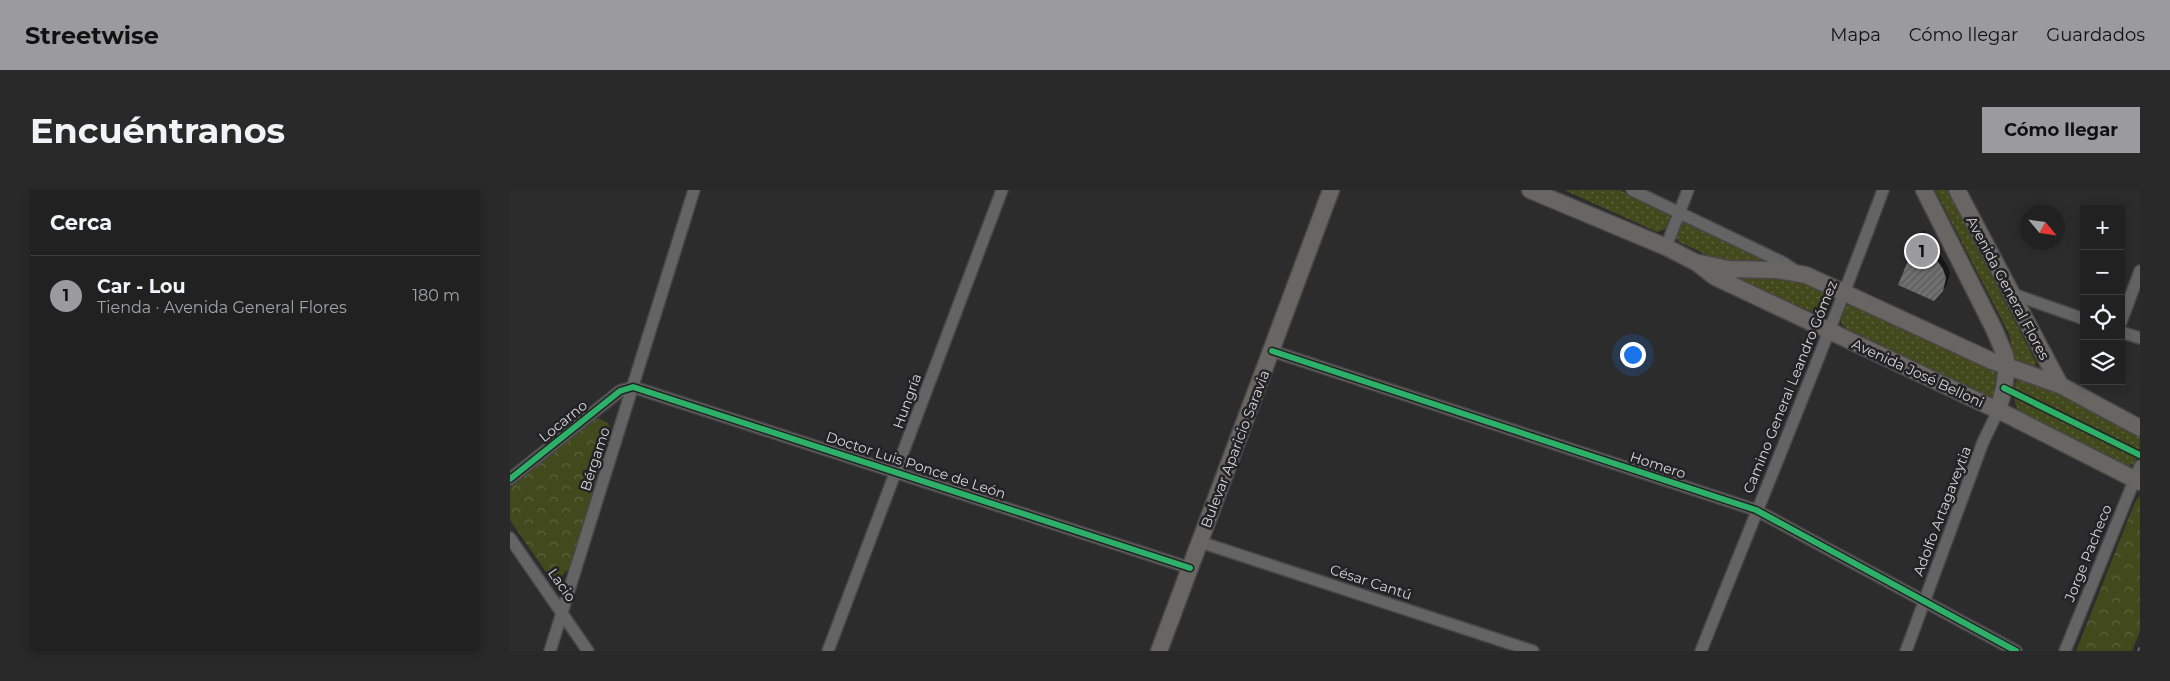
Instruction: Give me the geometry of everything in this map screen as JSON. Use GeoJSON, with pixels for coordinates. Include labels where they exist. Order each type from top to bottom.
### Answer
{"type":"FeatureCollection","features":[{"type":"Feature","properties":{"kind":"main road","name":"Bulevar Aparicio Saravia"},"geometry":{"type":"LineString","coordinates":[[1159,651],[1331,190]]}},
{"type":"Feature","properties":{"kind":"main road","name":"Avenida José Belloni"},"geometry":{"type":"LineString","coordinates":[[1530,190],[1666,247],[1697,262],[1728,269],[1778,270],[1802,274],[2007,366],[2060,385],[2140,428]]}},
{"type":"Feature","properties":{"kind":"main road"},"geometry":{"type":"LineString","coordinates":[[1924,190],[1994,329],[2007,366],[1998,411]]}},
{"type":"Feature","properties":{"kind":"main road","name":"Avenida General Flores"},"geometry":{"type":"LineString","coordinates":[[1957,190],[2060,385]]}},
{"type":"Feature","properties":{"kind":"main road","name":"Avenida José Belloni"},"geometry":{"type":"LineString","coordinates":[[1697,262],[1715,277],[2138,476]]}},
{"type":"Feature","properties":{"kind":"street","name":"Bérgamo"},"geometry":{"type":"LineString","coordinates":[[550,651],[694,190]]}},
{"type":"Feature","properties":{"kind":"street","name":"Hungría"},"geometry":{"type":"LineString","coordinates":[[828,651],[1002,190]]}},
{"type":"Feature","properties":{"kind":"street","name":"Avenida José Belloni"},"geometry":{"type":"LineString","coordinates":[[1632,190],[1784,263],[1802,274]]}},
{"type":"Feature","properties":{"kind":"street"},"geometry":{"type":"LineString","coordinates":[[1666,247],[1688,190]]}},
{"type":"Feature","properties":{"kind":"street","name":"Camino General Leandro Gómez"},"geometry":{"type":"LineString","coordinates":[[1701,651],[1756,510],[1830,332],[1883,190]]}},
{"type":"Feature","properties":{"kind":"street"},"geometry":{"type":"LineString","coordinates":[[2125,311],[2140,271]]}},
{"type":"Feature","properties":{"kind":"street"},"geometry":{"type":"LineString","coordinates":[[2010,293],[2080,318]]}},
{"type":"Feature","properties":{"kind":"street"},"geometry":{"type":"LineString","coordinates":[[2125,333],[2140,338]]}},
{"type":"Feature","properties":{"kind":"street","name":"Homero"},"geometry":{"type":"LineString","coordinates":[[1272,351],[1756,510],[2016,651]]}},
{"type":"Feature","properties":{"kind":"street","name":"Doctor Luis Ponce de León"},"geometry":{"type":"LineString","coordinates":[[633,386],[1190,568]]}},
{"type":"Feature","properties":{"kind":"street","name":"Locarno"},"geometry":{"type":"LineString","coordinates":[[510,479],[620,391],[633,386]]}},
{"type":"Feature","properties":{"kind":"street","name":"Adolfo Artagaveytia"},"geometry":{"type":"LineString","coordinates":[[1906,651],[1984,442],[1998,411]]}},
{"type":"Feature","properties":{"kind":"street","name":"Jorge Pacheco"},"geometry":{"type":"LineString","coordinates":[[2064,651],[2138,476]]}},
{"type":"Feature","properties":{"kind":"street","name":"Lacio"},"geometry":{"type":"LineString","coordinates":[[510,538],[588,651]]}},
{"type":"Feature","properties":{"kind":"street","name":"César Cantú"},"geometry":{"type":"LineString","coordinates":[[1200,542],[1504,646],[1532,651]]}},
{"type":"Feature","properties":{"kind":"path"},"geometry":{"type":"LineString","coordinates":[[2138,651],[2140,646]]}},
{"type":"Feature","properties":{"kind":"green space"},"geometry":{"type":"Polygon","coordinates":[[[1564,190],[1620,190],[1671,214],[1672,219],[1667,228],[1657,232],[1564,190]]]}},
{"type":"Feature","properties":{"kind":"green space"},"geometry":{"type":"Polygon","coordinates":[[[1935,190],[1947,190],[2036,362],[2035,368],[2015,361],[2009,334],[1935,190]]]}},
{"type":"Feature","properties":{"kind":"green space"},"geometry":{"type":"Polygon","coordinates":[[[1685,219],[1767,261],[1720,261],[1679,242],[1676,231],[1685,219]]]}},
{"type":"Feature","properties":{"kind":"green space"},"geometry":{"type":"Polygon","coordinates":[[[1708,268],[1745,278],[1787,275],[1830,292],[1831,303],[1824,312],[1815,313],[1708,268]]]}},
{"type":"Feature","properties":{"kind":"green space"},"geometry":{"type":"Polygon","coordinates":[[[1852,304],[1997,371],[1993,396],[1988,398],[1848,330],[1842,324],[1841,314],[1843,309],[1852,304]]]}},
{"type":"Feature","properties":{"kind":"green space"},"geometry":{"type":"Polygon","coordinates":[[[2022,377],[2095,409],[2098,416],[2124,429],[2128,427],[2140,435],[2137,459],[2131,466],[2126,468],[2022,413],[2015,403],[2014,395],[2015,382],[2022,377]]]}},
{"type":"Feature","properties":{"kind":"green space"},"geometry":{"type":"Polygon","coordinates":[[[598,418],[608,423],[612,435],[570,567],[561,577],[553,578],[548,575],[510,520],[510,488],[585,422],[598,418]]]}},
{"type":"Feature","properties":{"kind":"green space"},"geometry":{"type":"Polygon","coordinates":[[[2140,496],[2140,631],[2132,651],[2076,651],[2135,502],[2140,496]]]}},
{"type":"Feature","properties":{"kind":"building"},"geometry":{"type":"Polygon","coordinates":[[[1919,234],[1943,269],[1946,278],[1943,291],[1934,301],[1898,285],[1919,234]]]}},
{"type":"Feature","properties":{"kind":"cycle path"},"geometry":{"type":"LineString","coordinates":[[1272,351],[1756,510],[2016,651]]}},
{"type":"Feature","properties":{"kind":"cycle path"},"geometry":{"type":"LineString","coordinates":[[510,479],[620,391],[633,387],[1190,568]]}},
{"type":"Feature","properties":{"kind":"cycle path"},"geometry":{"type":"LineString","coordinates":[[2004,388],[2140,455]]}},
{"type":"Feature","properties":{"kind":"place","name":"Car - Lou"},"geometry":{"type":"Point","coordinates":[1922,251]}}]}
